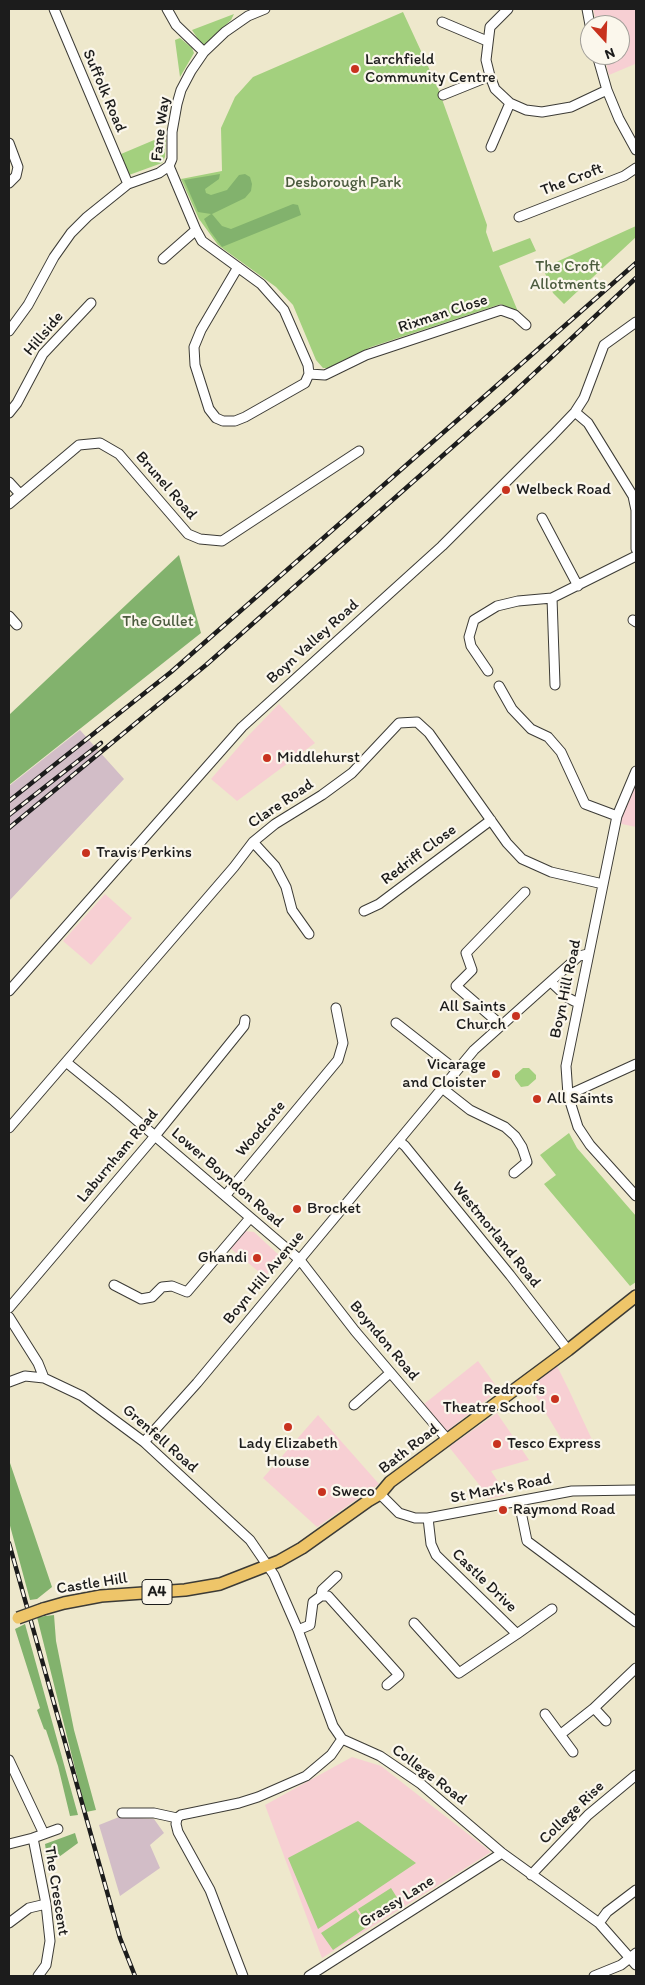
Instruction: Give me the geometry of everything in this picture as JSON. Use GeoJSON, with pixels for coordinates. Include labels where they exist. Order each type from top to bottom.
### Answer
{"type":"FeatureCollection","features":[{"type":"Feature","properties":{"kind":"main road","name":"Bath Road"},"geometry":{"type":"LineString","coordinates":[[269,1565],[302,1548],[380,1494],[390,1482],[568,1350],[636,1296]]}},
{"type":"Feature","properties":{"kind":"main road","name":"Castle Hill"},"geometry":{"type":"LineString","coordinates":[[13,1621],[64,1603],[101,1596],[185,1590],[220,1584],[269,1565]]}},
{"type":"Feature","properties":{"kind":"street","name":"Suffolk Road"},"geometry":{"type":"LineString","coordinates":[[54,9],[128,184]]}},
{"type":"Feature","properties":{"kind":"street"},"geometry":{"type":"LineString","coordinates":[[167,9],[176,25],[204,52]]}},
{"type":"Feature","properties":{"kind":"street","name":"Fane Way"},"geometry":{"type":"LineString","coordinates":[[265,9],[248,16],[225,32],[204,52],[191,71],[181,90],[174,119],[172,159],[169,166],[202,241],[261,284],[284,310],[308,365],[309,374]]}},
{"type":"Feature","properties":{"kind":"street"},"geometry":{"type":"LineString","coordinates":[[508,9],[490,27],[486,60],[495,89],[510,103],[526,110],[542,112],[571,107],[607,90]]}},
{"type":"Feature","properties":{"kind":"street"},"geometry":{"type":"LineString","coordinates":[[442,22],[487,41]]}},
{"type":"Feature","properties":{"kind":"street"},"geometry":{"type":"LineString","coordinates":[[601,65],[607,90],[636,150]]}},
{"type":"Feature","properties":{"kind":"street"},"geometry":{"type":"LineString","coordinates":[[443,94],[490,76]]}},
{"type":"Feature","properties":{"kind":"street"},"geometry":{"type":"LineString","coordinates":[[491,147],[510,103]]}},
{"type":"Feature","properties":{"kind":"street"},"geometry":{"type":"LineString","coordinates":[[9,143],[18,167],[16,176],[9,183]]}},
{"type":"Feature","properties":{"kind":"street"},"geometry":{"type":"LineString","coordinates":[[9,331],[27,306],[54,257],[71,233],[87,217],[128,184],[159,173],[169,166]]}},
{"type":"Feature","properties":{"kind":"street","name":"The Croft"},"geometry":{"type":"LineString","coordinates":[[519,217],[624,176],[636,168]]}},
{"type":"Feature","properties":{"kind":"street"},"geometry":{"type":"LineString","coordinates":[[164,259],[196,230]]}},
{"type":"Feature","properties":{"kind":"street"},"geometry":{"type":"LineString","coordinates":[[238,267],[201,330],[194,347],[195,365],[209,409],[216,418],[223,421],[235,421],[305,383],[309,374]]}},
{"type":"Feature","properties":{"kind":"street","name":"Hillside"},"geometry":{"type":"LineString","coordinates":[[9,413],[17,403],[42,354],[91,303]]}},
{"type":"Feature","properties":{"kind":"street","name":"Rixman Close"},"geometry":{"type":"LineString","coordinates":[[309,374],[325,375],[366,355],[501,310],[515,314],[526,325]]}},
{"type":"Feature","properties":{"kind":"street","name":"Boyn Valley Road"},"geometry":{"type":"LineString","coordinates":[[9,991],[242,727],[442,546],[575,412],[584,398],[604,346],[636,322]]}},
{"type":"Feature","properties":{"kind":"street"},"geometry":{"type":"LineString","coordinates":[[575,412],[588,423],[632,496],[636,510],[636,549]]}},
{"type":"Feature","properties":{"kind":"street","name":"Brunel Road"},"geometry":{"type":"LineString","coordinates":[[9,504],[79,445],[100,443],[119,454],[188,534],[200,539],[222,541],[359,451]]}},
{"type":"Feature","properties":{"kind":"street"},"geometry":{"type":"LineString","coordinates":[[9,482],[20,494]]}},
{"type":"Feature","properties":{"kind":"street"},"geometry":{"type":"LineString","coordinates":[[542,518],[578,586]]}},
{"type":"Feature","properties":{"kind":"street"},"geometry":{"type":"LineString","coordinates":[[488,671],[471,646],[469,637],[474,620],[497,606],[518,600],[552,598],[636,556]]}},
{"type":"Feature","properties":{"kind":"street"},"geometry":{"type":"LineString","coordinates":[[552,598],[555,685]]}},
{"type":"Feature","properties":{"kind":"street"},"geometry":{"type":"LineString","coordinates":[[9,616],[17,625]]}},
{"type":"Feature","properties":{"kind":"street"},"geometry":{"type":"LineString","coordinates":[[499,686],[512,709],[525,723],[531,729],[548,737],[561,752],[585,804],[617,816]]}},
{"type":"Feature","properties":{"kind":"street","name":"Clare Road"},"geometry":{"type":"LineString","coordinates":[[9,1128],[234,867],[253,842],[274,824],[322,795],[352,773],[400,723],[417,722],[429,733],[507,843],[522,859],[551,872],[603,884]]}},
{"type":"Feature","properties":{"kind":"street","name":"Boyn Hill Road"},"geometry":{"type":"LineString","coordinates":[[636,771],[617,816],[566,1066],[568,1095],[578,1126],[590,1145],[636,1196]]}},
{"type":"Feature","properties":{"kind":"street","name":"Redriff Close"},"geometry":{"type":"LineString","coordinates":[[364,911],[380,904],[491,820]]}},
{"type":"Feature","properties":{"kind":"street"},"geometry":{"type":"LineString","coordinates":[[253,842],[275,866],[286,887],[292,910],[309,934]]}},
{"type":"Feature","properties":{"kind":"street"},"geometry":{"type":"LineString","coordinates":[[501,1025],[456,986],[472,970],[466,953],[525,892]]}},
{"type":"Feature","properties":{"kind":"street","name":"Boyn Hill Avenue"},"geometry":{"type":"LineString","coordinates":[[144,1442],[197,1383],[474,1050],[579,956],[588,954]]}},
{"type":"Feature","properties":{"kind":"street"},"geometry":{"type":"LineString","coordinates":[[551,982],[568,998],[578,1003]]}},
{"type":"Feature","properties":{"kind":"street","name":"Woodcote"},"geometry":{"type":"LineString","coordinates":[[224,1196],[317,1079],[338,1060],[343,1043],[336,1008]]}},
{"type":"Feature","properties":{"kind":"street","name":"Laburnham Road"},"geometry":{"type":"LineString","coordinates":[[9,1308],[155,1136],[244,1026],[245,1020]]}},
{"type":"Feature","properties":{"kind":"street"},"geometry":{"type":"LineString","coordinates":[[396,1023],[456,1070]]}},
{"type":"Feature","properties":{"kind":"street","name":"Lower Boyndon Road"},"geometry":{"type":"LineString","coordinates":[[66,1062],[300,1260]]}},
{"type":"Feature","properties":{"kind":"street"},"geometry":{"type":"LineString","coordinates":[[568,1095],[636,1064]]}},
{"type":"Feature","properties":{"kind":"street"},"geometry":{"type":"LineString","coordinates":[[442,1088],[470,1110],[505,1126],[515,1136],[522,1147],[527,1162],[514,1173]]}},
{"type":"Feature","properties":{"kind":"street","name":"Westmorland Road"},"geometry":{"type":"LineString","coordinates":[[399,1141],[510,1275],[568,1350]]}},
{"type":"Feature","properties":{"kind":"street"},"geometry":{"type":"LineString","coordinates":[[114,1285],[141,1299],[152,1297],[162,1287],[172,1286],[184,1295],[250,1218]]}},
{"type":"Feature","properties":{"kind":"street","name":"Boyndon Road"},"geometry":{"type":"LineString","coordinates":[[300,1260],[355,1331],[447,1439]]}},
{"type":"Feature","properties":{"kind":"street"},"geometry":{"type":"LineString","coordinates":[[9,1317],[12,1328],[38,1363],[44,1378]]}},
{"type":"Feature","properties":{"kind":"street"},"geometry":{"type":"LineString","coordinates":[[354,1405],[390,1373]]}},
{"type":"Feature","properties":{"kind":"street","name":"Grenfell Road"},"geometry":{"type":"LineString","coordinates":[[9,1382],[26,1376],[44,1378],[82,1396],[144,1442],[250,1540],[269,1565]]}},
{"type":"Feature","properties":{"kind":"street","name":"St Mark's Road"},"geometry":{"type":"LineString","coordinates":[[380,1494],[399,1512],[415,1518],[428,1518],[572,1491],[636,1490]]}},
{"type":"Feature","properties":{"kind":"street"},"geometry":{"type":"LineString","coordinates":[[519,1502],[527,1541],[636,1622]]}},
{"type":"Feature","properties":{"kind":"street","name":"Castle Drive"},"geometry":{"type":"LineString","coordinates":[[428,1518],[431,1544],[436,1555],[517,1634]]}},
{"type":"Feature","properties":{"kind":"street"},"geometry":{"type":"LineString","coordinates":[[122,1813],[154,1813],[177,1818],[181,1815],[258,1797],[306,1776],[331,1755],[342,1739],[333,1726],[298,1630],[269,1565]]}},
{"type":"Feature","properties":{"kind":"street"},"geometry":{"type":"LineString","coordinates":[[322,1596],[322,1590],[337,1576]]}},
{"type":"Feature","properties":{"kind":"street"},"geometry":{"type":"LineString","coordinates":[[298,1630],[310,1626],[313,1602],[322,1596],[328,1596],[399,1675],[387,1685]]}},
{"type":"Feature","properties":{"kind":"street","name":"Castle Drive"},"geometry":{"type":"LineString","coordinates":[[414,1623],[459,1673],[552,1609]]}},
{"type":"Feature","properties":{"kind":"street"},"geometry":{"type":"LineString","coordinates":[[560,1734],[594,1708],[636,1668]]}},
{"type":"Feature","properties":{"kind":"street"},"geometry":{"type":"LineString","coordinates":[[594,1708],[606,1721]]}},
{"type":"Feature","properties":{"kind":"street"},"geometry":{"type":"LineString","coordinates":[[546,1714],[573,1752]]}},
{"type":"Feature","properties":{"kind":"street","name":"College Road"},"geometry":{"type":"LineString","coordinates":[[342,1739],[380,1756],[421,1784],[502,1853],[599,1923],[634,1958]]}},
{"type":"Feature","properties":{"kind":"street"},"geometry":{"type":"LineString","coordinates":[[9,1760],[44,1834]]}},
{"type":"Feature","properties":{"kind":"street","name":"College Rise"},"geometry":{"type":"LineString","coordinates":[[531,1875],[588,1815],[636,1775]]}},
{"type":"Feature","properties":{"kind":"street"},"geometry":{"type":"LineString","coordinates":[[177,1818],[178,1832],[210,1890],[243,1976]]}},
{"type":"Feature","properties":{"kind":"street","name":"The Crescent"},"geometry":{"type":"LineString","coordinates":[[9,1844],[58,1829]]}},
{"type":"Feature","properties":{"kind":"street","name":"The Crescent"},"geometry":{"type":"LineString","coordinates":[[33,1838],[46,1904],[50,1941],[46,1965],[38,1976]]}},
{"type":"Feature","properties":{"kind":"street","name":"Grassy Lane"},"geometry":{"type":"LineString","coordinates":[[309,1976],[502,1853]]}},
{"type":"Feature","properties":{"kind":"street"},"geometry":{"type":"LineString","coordinates":[[599,1923],[607,1912],[636,1890]]}},
{"type":"Feature","properties":{"kind":"street"},"geometry":{"type":"LineString","coordinates":[[9,1923],[29,1908],[46,1904]]}},
{"type":"Feature","properties":{"kind":"street"},"geometry":{"type":"LineString","coordinates":[[594,1976],[634,1958]]}},
{"type":"Feature","properties":{"kind":"shaded area"},"geometry":{"type":"Polygon","coordinates":[[[593,9],[636,9],[636,66],[635,64],[609,75],[606,65],[630,65],[630,15],[594,15],[593,9]]]}},
{"type":"Feature","properties":{"kind":"shaded area","name":"Middlehurst"},"geometry":{"type":"Polygon","coordinates":[[[279,704],[315,743],[237,801],[211,779],[247,737],[279,704]]]}},
{"type":"Feature","properties":{"kind":"shaded area"},"geometry":{"type":"Polygon","coordinates":[[[80,730],[124,779],[9,901],[9,786],[80,730]]]}},
{"type":"Feature","properties":{"kind":"shaded area"},"geometry":{"type":"Polygon","coordinates":[[[632,786],[636,789],[636,827],[617,823],[632,786]]]}},
{"type":"Feature","properties":{"kind":"shaded area"},"geometry":{"type":"Polygon","coordinates":[[[105,894],[132,918],[91,965],[63,941],[105,894]]]}},
{"type":"Feature","properties":{"kind":"shaded area"},"geometry":{"type":"Polygon","coordinates":[[[244,1231],[254,1232],[281,1257],[265,1277],[229,1247],[244,1231]]]}},
{"type":"Feature","properties":{"kind":"shaded area"},"geometry":{"type":"Polygon","coordinates":[[[478,1361],[499,1390],[447,1431],[424,1404],[478,1361]]]}},
{"type":"Feature","properties":{"kind":"shaded area","name":"Redroofs Theatre School"},"geometry":{"type":"Polygon","coordinates":[[[557,1366],[594,1444],[568,1450],[530,1387],[557,1366]]]}},
{"type":"Feature","properties":{"kind":"shaded area"},"geometry":{"type":"Polygon","coordinates":[[[497,1413],[529,1460],[491,1471],[507,1495],[488,1499],[485,1492],[449,1447],[497,1413]]]}},
{"type":"Feature","properties":{"kind":"shaded area"},"geometry":{"type":"Polygon","coordinates":[[[318,1415],[379,1484],[317,1527],[263,1478],[318,1415]]]}},
{"type":"Feature","properties":{"kind":"shaded area"},"geometry":{"type":"Polygon","coordinates":[[[352,1757],[381,1766],[491,1852],[322,1958],[265,1805],[352,1757]]]}},
{"type":"Feature","properties":{"kind":"shaded area"},"geometry":{"type":"Polygon","coordinates":[[[119,1817],[154,1819],[164,1833],[150,1845],[160,1868],[120,1896],[99,1825],[119,1817]]]}},
{"type":"Feature","properties":{"kind":"green space","name":"Desborough Park"},"geometry":{"type":"Polygon","coordinates":[[[403,12],[438,88],[487,225],[486,232],[493,252],[530,238],[536,251],[499,266],[519,314],[501,304],[371,347],[328,368],[323,368],[316,360],[293,305],[276,287],[218,245],[199,219],[181,179],[222,171],[221,128],[235,97],[253,77],[403,12]]]}},
{"type":"Feature","properties":{"kind":"green space"},"geometry":{"type":"Polygon","coordinates":[[[234,14],[231,20],[205,45],[200,42],[192,30],[234,14]]]}},
{"type":"Feature","properties":{"kind":"green space"},"geometry":{"type":"Polygon","coordinates":[[[180,38],[192,48],[194,53],[180,77],[175,40],[180,38]]]}},
{"type":"Feature","properties":{"kind":"green space"},"geometry":{"type":"Polygon","coordinates":[[[166,135],[165,157],[162,163],[129,175],[121,154],[166,135]]]}},
{"type":"Feature","properties":{"kind":"green space"},"geometry":{"type":"Polygon","coordinates":[[[220,174],[219,179],[205,189],[206,193],[211,195],[227,190],[239,175],[245,174],[250,177],[252,184],[251,191],[245,198],[212,214],[222,226],[231,229],[293,204],[298,205],[301,215],[222,247],[204,219],[211,214],[198,212],[184,180],[220,174]]]}},
{"type":"Feature","properties":{"kind":"green space","name":"The Croft Allotments"},"geometry":{"type":"Polygon","coordinates":[[[636,226],[636,237],[564,304],[553,293],[543,268],[636,226]]]}},
{"type":"Feature","properties":{"kind":"green space","name":"The Gullet"},"geometry":{"type":"Polygon","coordinates":[[[179,555],[201,633],[9,785],[9,715],[179,555]]]}},
{"type":"Feature","properties":{"kind":"green space"},"geometry":{"type":"Polygon","coordinates":[[[523,1068],[529,1068],[536,1075],[536,1079],[528,1086],[521,1087],[515,1079],[515,1075],[523,1068]]]}},
{"type":"Feature","properties":{"kind":"green space"},"geometry":{"type":"Polygon","coordinates":[[[569,1133],[577,1148],[636,1216],[636,1282],[630,1286],[544,1184],[556,1175],[540,1155],[569,1133]]]}},
{"type":"Feature","properties":{"kind":"green space"},"geometry":{"type":"Polygon","coordinates":[[[9,1460],[52,1587],[37,1599],[30,1600],[9,1522],[9,1460]]]}},
{"type":"Feature","properties":{"kind":"green space"},"geometry":{"type":"Polygon","coordinates":[[[54,1615],[56,1641],[74,1730],[96,1810],[86,1812],[37,1617],[54,1615]]]}},
{"type":"Feature","properties":{"kind":"green space"},"geometry":{"type":"Polygon","coordinates":[[[25,1624],[78,1815],[70,1816],[58,1766],[37,1710],[40,1708],[15,1629],[25,1624]]]}},
{"type":"Feature","properties":{"kind":"green space"},"geometry":{"type":"Polygon","coordinates":[[[358,1821],[416,1863],[318,1929],[288,1858],[358,1821]]]}},
{"type":"Feature","properties":{"kind":"green space"},"geometry":{"type":"Polygon","coordinates":[[[75,1833],[78,1843],[48,1865],[45,1844],[75,1833]]]}},
{"type":"Feature","properties":{"kind":"green space"},"geometry":{"type":"Polygon","coordinates":[[[391,1888],[401,1904],[369,1926],[358,1909],[391,1888]]]}},
{"type":"Feature","properties":{"kind":"green space"},"geometry":{"type":"Polygon","coordinates":[[[356,1910],[367,1927],[333,1950],[321,1933],[356,1910]]]}},
{"type":"Feature","properties":{"kind":"railway"},"geometry":{"type":"LineString","coordinates":[[9,801],[171,672],[636,263]]}},
{"type":"Feature","properties":{"kind":"railway"},"geometry":{"type":"LineString","coordinates":[[9,828],[206,665],[510,396],[636,278]]}},
{"type":"Feature","properties":{"kind":"railway"},"geometry":{"type":"LineString","coordinates":[[9,815],[101,743]]}},
{"type":"Feature","properties":{"kind":"railway"},"geometry":{"type":"LineString","coordinates":[[9,1543],[120,1938],[135,1976]]}},
{"type":"Feature","properties":{"kind":"place","name":"Larchfield Community Centre"},"geometry":{"type":"Point","coordinates":[355,69]}},
{"type":"Feature","properties":{"kind":"place","name":"Welbeck Road"},"geometry":{"type":"Point","coordinates":[506,490]}},
{"type":"Feature","properties":{"kind":"place","name":"Middlehurst"},"geometry":{"type":"Point","coordinates":[267,758]}},
{"type":"Feature","properties":{"kind":"place","name":"Travis Perkins"},"geometry":{"type":"Point","coordinates":[86,853]}},
{"type":"Feature","properties":{"kind":"place","name":"All Saints Church"},"geometry":{"type":"Point","coordinates":[516,1016]}},
{"type":"Feature","properties":{"kind":"place","name":"Vicarage and Cloister"},"geometry":{"type":"Point","coordinates":[496,1074]}},
{"type":"Feature","properties":{"kind":"place","name":"All Saints"},"geometry":{"type":"Point","coordinates":[537,1099]}},
{"type":"Feature","properties":{"kind":"place","name":"Brocket"},"geometry":{"type":"Point","coordinates":[297,1209]}},
{"type":"Feature","properties":{"kind":"place","name":"Ghandi"},"geometry":{"type":"Point","coordinates":[257,1258]}},
{"type":"Feature","properties":{"kind":"place","name":"Redroofs Theatre School"},"geometry":{"type":"Point","coordinates":[555,1399]}},
{"type":"Feature","properties":{"kind":"place","name":"Lady Elizabeth House"},"geometry":{"type":"Point","coordinates":[288,1427]}},
{"type":"Feature","properties":{"kind":"place","name":"Tesco Express"},"geometry":{"type":"Point","coordinates":[497,1444]}},
{"type":"Feature","properties":{"kind":"place","name":"Sweco"},"geometry":{"type":"Point","coordinates":[322,1492]}},
{"type":"Feature","properties":{"kind":"place","name":"Raymond Road"},"geometry":{"type":"Point","coordinates":[503,1510]}}]}
